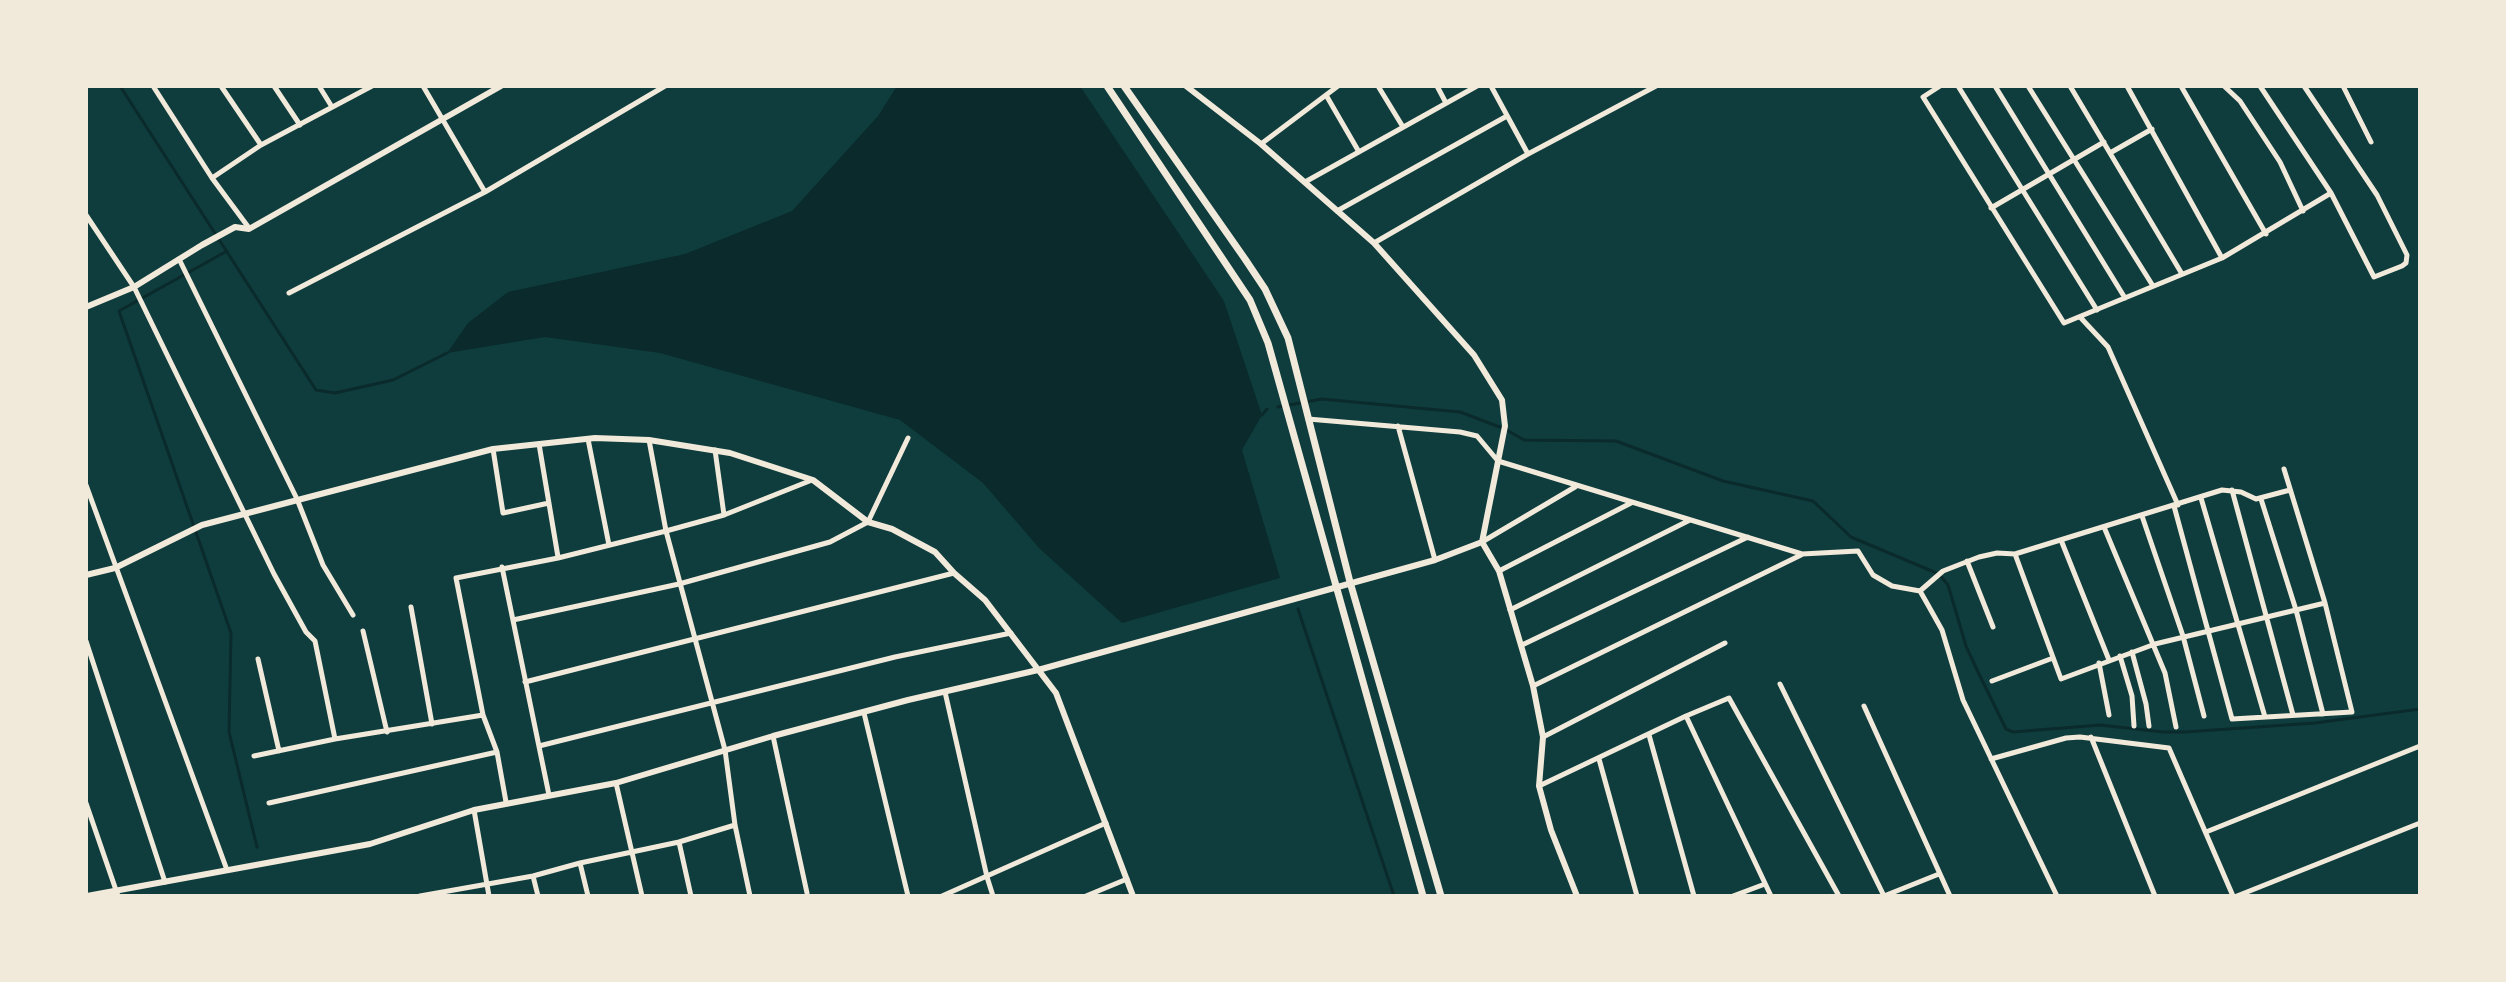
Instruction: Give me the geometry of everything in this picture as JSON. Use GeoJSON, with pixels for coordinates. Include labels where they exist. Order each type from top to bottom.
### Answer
{"type":"FeatureCollection","features":[{"type":"Feature","properties":{"kind":"main road"},"geometry":{"type":"LineString","coordinates":[[1107,86],[1250,300],[1268,343],[1423,896]]}},
{"type":"Feature","properties":{"kind":"main road"},"geometry":{"type":"LineString","coordinates":[[1124,86],[1265,289],[1288,338],[1350,582],[1441,896]]}},
{"type":"Feature","properties":{"kind":"street"},"geometry":{"type":"LineString","coordinates":[[153,86],[249,229]]}},
{"type":"Feature","properties":{"kind":"street"},"geometry":{"type":"LineString","coordinates":[[221,86],[261,145]]}},
{"type":"Feature","properties":{"kind":"street"},"geometry":{"type":"LineString","coordinates":[[274,86],[301,125]]}},
{"type":"Feature","properties":{"kind":"street"},"geometry":{"type":"LineString","coordinates":[[319,86],[332,107]]}},
{"type":"Feature","properties":{"kind":"street"},"geometry":{"type":"LineString","coordinates":[[423,86],[485,192]]}},
{"type":"Feature","properties":{"kind":"street"},"geometry":{"type":"LineString","coordinates":[[86,307],[134,287],[235,227],[249,229],[501,86]]}},
{"type":"Feature","properties":{"kind":"street"},"geometry":{"type":"LineString","coordinates":[[289,293],[485,192],[665,86]]}},
{"type":"Feature","properties":{"kind":"street"},"geometry":{"type":"LineString","coordinates":[[1186,86],[1261,144],[1374,243],[1474,355],[1502,400],[1505,426],[1482,542],[1499,571],[1522,645],[1543,737],[1539,786],[1551,830],[1577,896]]}},
{"type":"Feature","properties":{"kind":"street"},"geometry":{"type":"LineString","coordinates":[[1261,144],[1338,86]]}},
{"type":"Feature","properties":{"kind":"street"},"geometry":{"type":"LineString","coordinates":[[1378,86],[1403,127]]}},
{"type":"Feature","properties":{"kind":"street"},"geometry":{"type":"LineString","coordinates":[[1437,86],[1446,103]]}},
{"type":"Feature","properties":{"kind":"street"},"geometry":{"type":"LineString","coordinates":[[1305,182],[1477,86]]}},
{"type":"Feature","properties":{"kind":"street"},"geometry":{"type":"LineString","coordinates":[[1491,86],[1528,154]]}},
{"type":"Feature","properties":{"kind":"street"},"geometry":{"type":"LineString","coordinates":[[1374,243],[1528,154],[1656,86]]}},
{"type":"Feature","properties":{"kind":"street"},"geometry":{"type":"LineString","coordinates":[[1940,86],[1923,97],[2064,323],[2222,258],[2331,193]]}},
{"type":"Feature","properties":{"kind":"street"},"geometry":{"type":"LineString","coordinates":[[1958,86],[2097,310]]}},
{"type":"Feature","properties":{"kind":"street"},"geometry":{"type":"LineString","coordinates":[[1995,86],[2125,298]]}},
{"type":"Feature","properties":{"kind":"street"},"geometry":{"type":"LineString","coordinates":[[2028,86],[2153,286]]}},
{"type":"Feature","properties":{"kind":"street"},"geometry":{"type":"LineString","coordinates":[[2070,86],[2183,274]]}},
{"type":"Feature","properties":{"kind":"street"},"geometry":{"type":"LineString","coordinates":[[2127,86],[2222,258]]}},
{"type":"Feature","properties":{"kind":"street"},"geometry":{"type":"LineString","coordinates":[[2181,86],[2266,234]]}},
{"type":"Feature","properties":{"kind":"street"},"geometry":{"type":"LineString","coordinates":[[2224,86],[2240,101],[2280,162],[2303,211]]}},
{"type":"Feature","properties":{"kind":"street"},"geometry":{"type":"LineString","coordinates":[[2260,86],[2331,193],[2374,277],[2406,263],[2407,255],[2377,195],[2304,86]]}},
{"type":"Feature","properties":{"kind":"street"},"geometry":{"type":"LineString","coordinates":[[2343,86],[2371,142]]}},
{"type":"Feature","properties":{"kind":"street"},"geometry":{"type":"LineString","coordinates":[[212,178],[261,145],[369,87]]}},
{"type":"Feature","properties":{"kind":"street"},"geometry":{"type":"LineString","coordinates":[[1326,95],[1359,152]]}},
{"type":"Feature","properties":{"kind":"street"},"geometry":{"type":"LineString","coordinates":[[1337,211],[1507,116]]}},
{"type":"Feature","properties":{"kind":"street"},"geometry":{"type":"LineString","coordinates":[[2110,153],[2152,129]]}},
{"type":"Feature","properties":{"kind":"street"},"geometry":{"type":"LineString","coordinates":[[1991,208],[2104,142]]}},
{"type":"Feature","properties":{"kind":"street"},"geometry":{"type":"LineString","coordinates":[[86,215],[134,287],[299,622],[315,641],[335,739]]}},
{"type":"Feature","properties":{"kind":"street"},"geometry":{"type":"LineString","coordinates":[[179,259],[297,499],[323,565],[353,615]]}},
{"type":"Feature","properties":{"kind":"street"},"geometry":{"type":"LineString","coordinates":[[2080,317],[2108,347],[2176,506],[2232,719],[2352,712],[2325,603],[2284,469]]}},
{"type":"Feature","properties":{"kind":"street"},"geometry":{"type":"LineString","coordinates":[[1308,419],[1477,436],[1498,461],[1632,503],[1802,554],[1858,551],[1873,575],[1892,586],[1920,591]]}},
{"type":"Feature","properties":{"kind":"street"},"geometry":{"type":"LineString","coordinates":[[1398,426],[1435,560]]}},
{"type":"Feature","properties":{"kind":"street"},"geometry":{"type":"LineString","coordinates":[[513,620],[679,584],[830,542],[868,522],[908,438]]}},
{"type":"Feature","properties":{"kind":"street"},"geometry":{"type":"LineString","coordinates":[[588,439],[609,545]]}},
{"type":"Feature","properties":{"kind":"street"},"geometry":{"type":"LineString","coordinates":[[86,575],[115,568],[202,525],[493,449],[588,439],[649,440],[715,450],[813,480],[868,522],[892,529],[935,552],[985,600],[1011,633],[1056,693],[1133,896]]}},
{"type":"Feature","properties":{"kind":"street"},"geometry":{"type":"LineString","coordinates":[[649,440],[666,531],[725,750],[735,825],[750,896]]}},
{"type":"Feature","properties":{"kind":"street"},"geometry":{"type":"LineString","coordinates":[[539,444],[558,558]]}},
{"type":"Feature","properties":{"kind":"street"},"geometry":{"type":"LineString","coordinates":[[493,449],[503,513],[549,503]]}},
{"type":"Feature","properties":{"kind":"street"},"geometry":{"type":"LineString","coordinates":[[715,450],[724,515]]}},
{"type":"Feature","properties":{"kind":"street"},"geometry":{"type":"LineString","coordinates":[[506,802],[497,752],[483,715],[456,578],[558,558],[666,531],[724,515],[813,480]]}},
{"type":"Feature","properties":{"kind":"street"},"geometry":{"type":"LineString","coordinates":[[86,485],[227,870]]}},
{"type":"Feature","properties":{"kind":"street"},"geometry":{"type":"LineString","coordinates":[[87,896],[117,894],[165,882],[370,844],[474,810],[616,783],[773,736],[1038,670],[1435,560],[1482,542],[1576,486]]}},
{"type":"Feature","properties":{"kind":"street"},"geometry":{"type":"LineString","coordinates":[[1920,591],[1943,571],[1967,561],[1989,554],[2015,554],[2222,490],[2261,499],[2290,490]]}},
{"type":"Feature","properties":{"kind":"street"},"geometry":{"type":"LineString","coordinates":[[2232,490],[2293,715]]}},
{"type":"Feature","properties":{"kind":"street"},"geometry":{"type":"LineString","coordinates":[[2201,498],[2265,717]]}},
{"type":"Feature","properties":{"kind":"street"},"geometry":{"type":"LineString","coordinates":[[2261,499],[2296,610],[2323,714]]}},
{"type":"Feature","properties":{"kind":"street"},"geometry":{"type":"LineString","coordinates":[[1499,571],[1632,503]]}},
{"type":"Feature","properties":{"kind":"street"},"geometry":{"type":"LineString","coordinates":[[2142,516],[2183,636],[2204,716]]}},
{"type":"Feature","properties":{"kind":"street"},"geometry":{"type":"LineString","coordinates":[[1510,610],[1691,519]]}},
{"type":"Feature","properties":{"kind":"street"},"geometry":{"type":"LineString","coordinates":[[2104,527],[2155,644],[2169,685],[2176,727]]}},
{"type":"Feature","properties":{"kind":"street"},"geometry":{"type":"LineString","coordinates":[[1522,645],[1749,536]]}},
{"type":"Feature","properties":{"kind":"street"},"geometry":{"type":"LineString","coordinates":[[2061,540],[2109,660]]}},
{"type":"Feature","properties":{"kind":"street"},"geometry":{"type":"LineString","coordinates":[[1533,686],[1802,554]]}},
{"type":"Feature","properties":{"kind":"street"},"geometry":{"type":"LineString","coordinates":[[2015,554],[2061,679],[2155,644],[2325,603]]}},
{"type":"Feature","properties":{"kind":"street"},"geometry":{"type":"LineString","coordinates":[[1967,561],[1993,627]]}},
{"type":"Feature","properties":{"kind":"street"},"geometry":{"type":"LineString","coordinates":[[502,567],[549,795]]}},
{"type":"Feature","properties":{"kind":"street"},"geometry":{"type":"LineString","coordinates":[[525,682],[954,573]]}},
{"type":"Feature","properties":{"kind":"street"},"geometry":{"type":"LineString","coordinates":[[1920,591],[1942,630],[1963,700],[2057,896]]}},
{"type":"Feature","properties":{"kind":"street"},"geometry":{"type":"LineString","coordinates":[[411,607],[432,724]]}},
{"type":"Feature","properties":{"kind":"street"},"geometry":{"type":"LineString","coordinates":[[363,631],[387,732]]}},
{"type":"Feature","properties":{"kind":"street"},"geometry":{"type":"LineString","coordinates":[[539,746],[895,657],[1011,633]]}},
{"type":"Feature","properties":{"kind":"street"},"geometry":{"type":"LineString","coordinates":[[86,641],[165,882]]}},
{"type":"Feature","properties":{"kind":"street"},"geometry":{"type":"LineString","coordinates":[[1543,737],[1725,643]]}},
{"type":"Feature","properties":{"kind":"street"},"geometry":{"type":"LineString","coordinates":[[2132,652],[2149,726]]}},
{"type":"Feature","properties":{"kind":"street"},"geometry":{"type":"LineString","coordinates":[[2120,656],[2132,696],[2134,726]]}},
{"type":"Feature","properties":{"kind":"street"},"geometry":{"type":"LineString","coordinates":[[1992,681],[2053,658]]}},
{"type":"Feature","properties":{"kind":"street"},"geometry":{"type":"LineString","coordinates":[[258,659],[279,751]]}},
{"type":"Feature","properties":{"kind":"street"},"geometry":{"type":"LineString","coordinates":[[2099,663],[2109,715]]}},
{"type":"Feature","properties":{"kind":"street"},"geometry":{"type":"LineString","coordinates":[[1780,684],[1884,896],[1939,874]]}},
{"type":"Feature","properties":{"kind":"street"},"geometry":{"type":"LineString","coordinates":[[945,692],[993,896]]}},
{"type":"Feature","properties":{"kind":"street"},"geometry":{"type":"LineString","coordinates":[[1539,786],[1729,698],[1839,896]]}},
{"type":"Feature","properties":{"kind":"street"},"geometry":{"type":"LineString","coordinates":[[1864,706],[1950,896]]}},
{"type":"Feature","properties":{"kind":"street"},"geometry":{"type":"LineString","coordinates":[[864,713],[908,896]]}},
{"type":"Feature","properties":{"kind":"street"},"geometry":{"type":"LineString","coordinates":[[254,756],[335,739],[483,715]]}},
{"type":"Feature","properties":{"kind":"street"},"geometry":{"type":"LineString","coordinates":[[1686,716],[1771,896]]}},
{"type":"Feature","properties":{"kind":"street"},"geometry":{"type":"LineString","coordinates":[[1649,735],[1694,896]]}},
{"type":"Feature","properties":{"kind":"street"},"geometry":{"type":"LineString","coordinates":[[773,736],[807,893]]}},
{"type":"Feature","properties":{"kind":"street"},"geometry":{"type":"LineString","coordinates":[[1991,759],[2066,738],[2091,737],[2169,748],[2235,896],[2420,823]]}},
{"type":"Feature","properties":{"kind":"street"},"geometry":{"type":"LineString","coordinates":[[2091,737],[2155,896]]}},
{"type":"Feature","properties":{"kind":"street"},"geometry":{"type":"LineString","coordinates":[[2206,832],[2420,746]]}},
{"type":"Feature","properties":{"kind":"street"},"geometry":{"type":"LineString","coordinates":[[269,803],[497,752]]}},
{"type":"Feature","properties":{"kind":"street"},"geometry":{"type":"LineString","coordinates":[[1599,759],[1637,896]]}},
{"type":"Feature","properties":{"kind":"street"},"geometry":{"type":"LineString","coordinates":[[616,783],[642,896]]}},
{"type":"Feature","properties":{"kind":"street"},"geometry":{"type":"LineString","coordinates":[[86,803],[117,894]]}},
{"type":"Feature","properties":{"kind":"street"},"geometry":{"type":"LineString","coordinates":[[474,810],[489,896]]}},
{"type":"Feature","properties":{"kind":"street"},"geometry":{"type":"LineString","coordinates":[[942,896],[1106,823]]}},
{"type":"Feature","properties":{"kind":"street"},"geometry":{"type":"LineString","coordinates":[[420,896],[533,876],[679,842],[735,825]]}},
{"type":"Feature","properties":{"kind":"street"},"geometry":{"type":"LineString","coordinates":[[679,842],[691,896]]}},
{"type":"Feature","properties":{"kind":"street"},"geometry":{"type":"LineString","coordinates":[[580,863],[588,896]]}},
{"type":"Feature","properties":{"kind":"street"},"geometry":{"type":"LineString","coordinates":[[533,876],[538,896]]}},
{"type":"Feature","properties":{"kind":"street"},"geometry":{"type":"LineString","coordinates":[[1086,896],[1127,879]]}},
{"type":"Feature","properties":{"kind":"street"},"geometry":{"type":"LineString","coordinates":[[1733,896],[1765,884]]}},
{"type":"Feature","properties":{"kind":"water"},"geometry":{"type":"Polygon","coordinates":[[[897,86],[1080,86],[1224,301],[1262,415],[1242,450],[1280,578],[1122,623],[1039,548],[983,483],[900,420],[660,353],[545,337],[447,353],[468,323],[508,292],[685,254],[792,211],[878,116],[897,86]]]}},
{"type":"Feature","properties":{"kind":"waterway"},"geometry":{"type":"LineString","coordinates":[[120,86],[316,390],[335,393],[393,380],[447,353]]}},
{"type":"Feature","properties":{"kind":"waterway"},"geometry":{"type":"LineString","coordinates":[[227,251],[119,311],[231,633],[229,732],[257,847]]}},
{"type":"Feature","properties":{"kind":"waterway"},"geometry":{"type":"LineString","coordinates":[[1278,407],[1322,399],[1460,412],[1505,429],[1524,440],[1616,441],[1723,481],[1813,501],[1851,537],[1939,574],[1948,585],[1966,646],[1978,672],[2006,729],[2013,732],[2100,725],[2185,732],[2315,723],[2420,709]]}},
{"type":"Feature","properties":{"kind":"waterway"},"geometry":{"type":"LineString","coordinates":[[1262,415],[1267,409]]}},
{"type":"Feature","properties":{"kind":"waterway"},"geometry":{"type":"LineString","coordinates":[[1298,609],[1394,896]]}}]}
